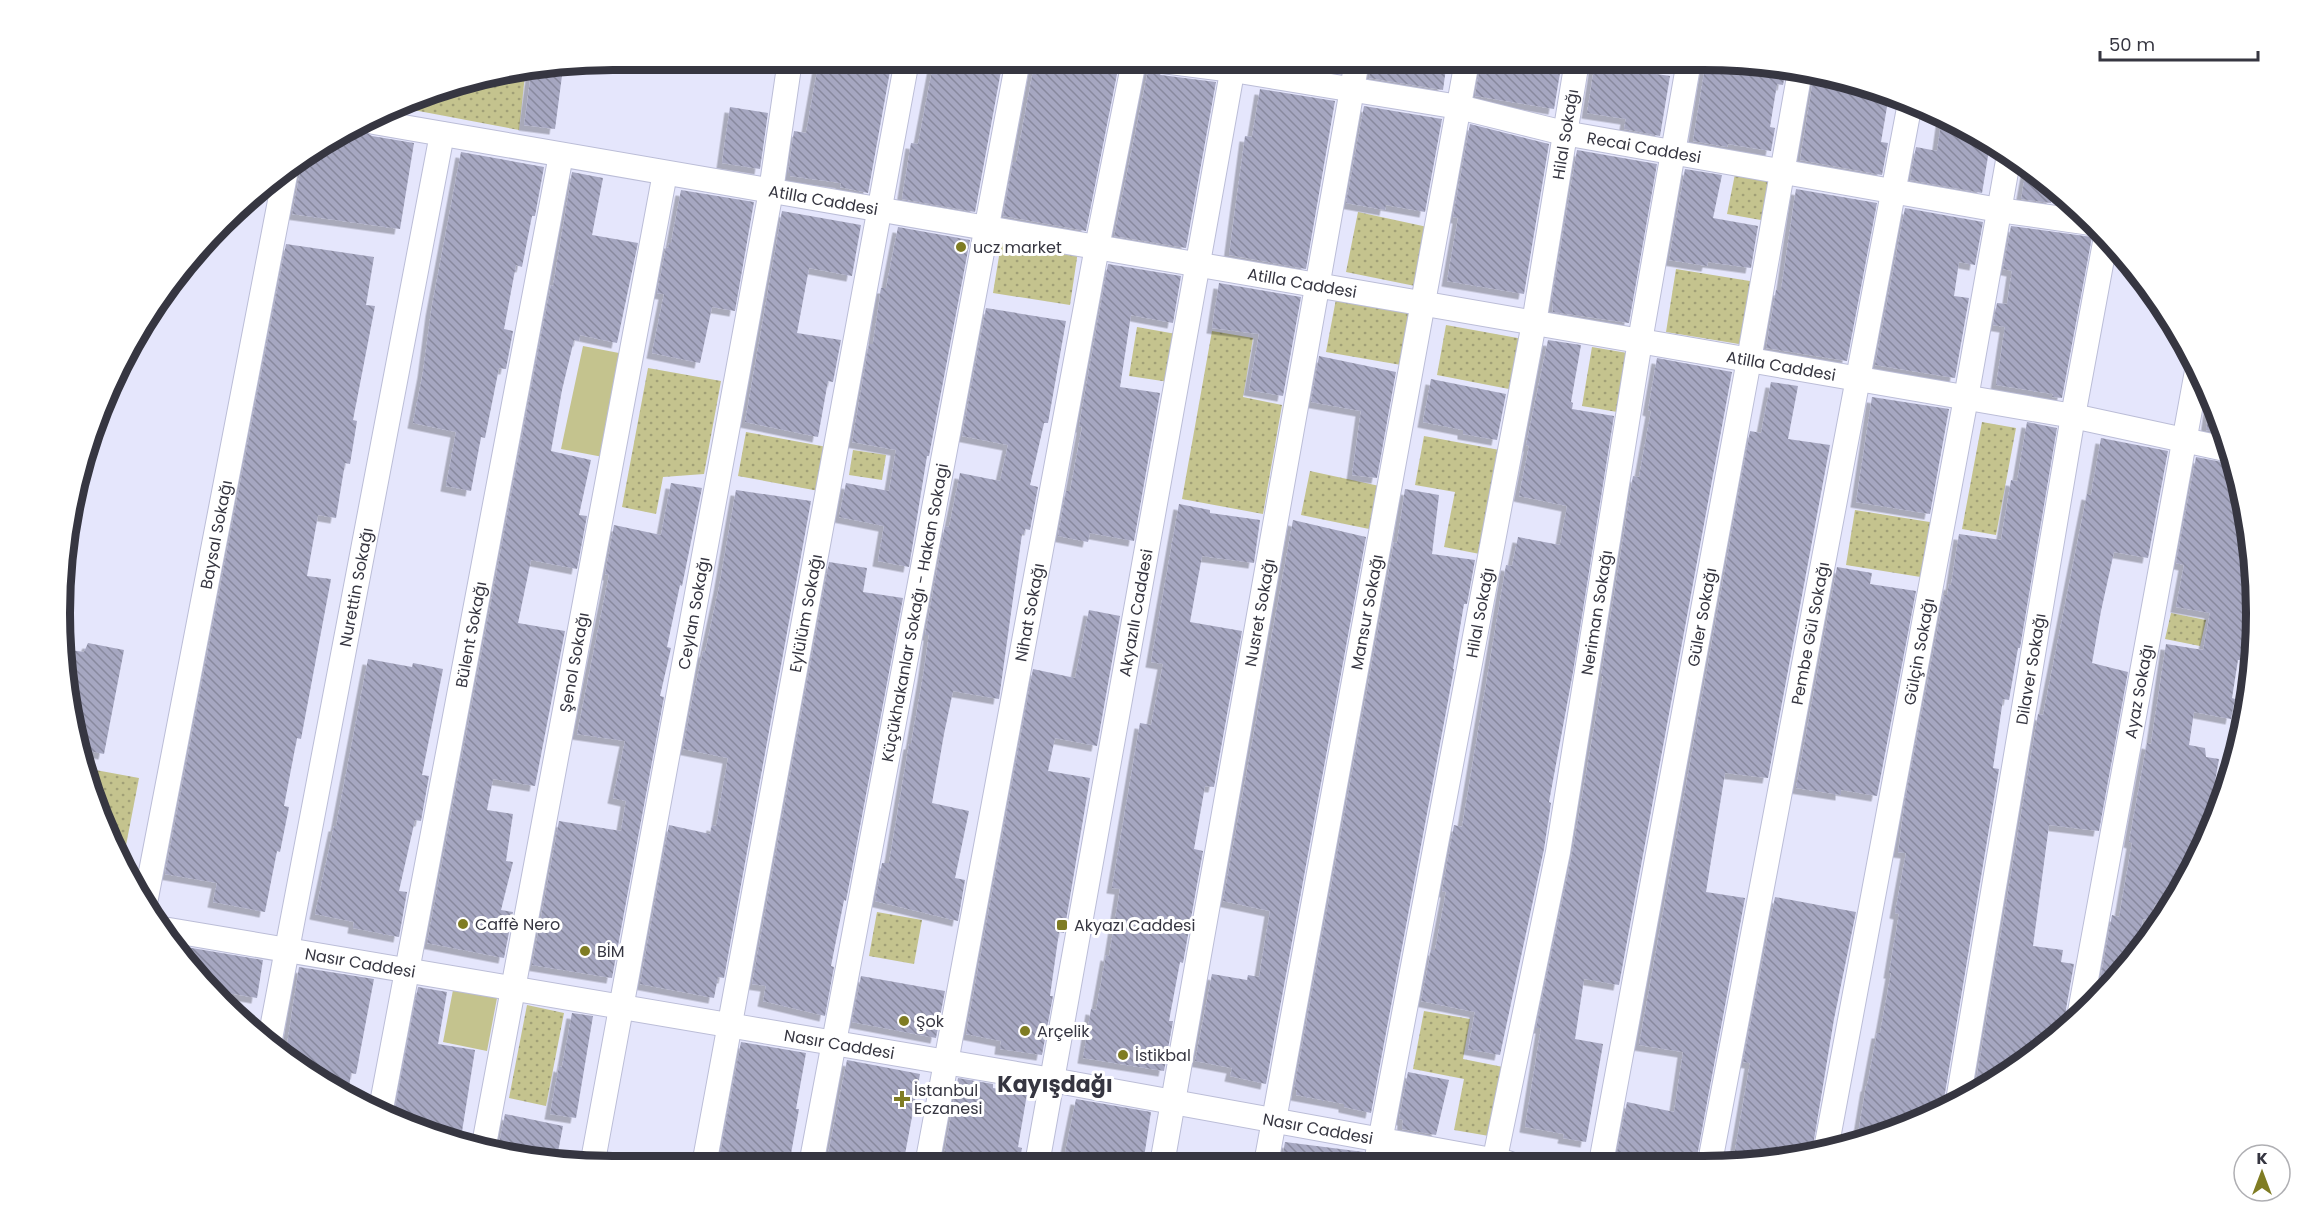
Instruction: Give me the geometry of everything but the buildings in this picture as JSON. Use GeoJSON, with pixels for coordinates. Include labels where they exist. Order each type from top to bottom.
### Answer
{"type":"FeatureCollection","features":[{"type":"Feature","properties":{"kind":"street","name":"Ceylan Sokağı"},"geometry":{"type":"LineString","coordinates":[[594,1155],[771,191],[789,70]]}},
{"type":"Feature","properties":{"kind":"street","name":"Eylülüm Sokağı"},"geometry":{"type":"LineString","coordinates":[[706,1156],[905,70]]}},
{"type":"Feature","properties":{"kind":"street","name":"Küçükhakanlar Sokağı - Hakan Sokagi"},"geometry":{"type":"LineString","coordinates":[[813,1156],[1016,70]]}},
{"type":"Feature","properties":{"kind":"street","name":"Nihat Sokağı"},"geometry":{"type":"LineString","coordinates":[[929,1156],[1097,247],[1132,70]]}},
{"type":"Feature","properties":{"kind":"street","name":"Akyazılı Caddesi"},"geometry":{"type":"LineString","coordinates":[[1038,1156],[1232,70]]}},
{"type":"Feature","properties":{"kind":"street","name":"Recai Caddesi"},"geometry":{"type":"LineString","coordinates":[[1258,70],[1459,107],[1564,133],[1999,210],[2076,220]]}},
{"type":"Feature","properties":{"kind":"street","name":"Nusret Sokağı"},"geometry":{"type":"LineString","coordinates":[[1164,1156],[1356,70]]}},
{"type":"Feature","properties":{"kind":"street","name":"Mansur Sokağı"},"geometry":{"type":"LineString","coordinates":[[1267,1156],[1465,70]]}},
{"type":"Feature","properties":{"kind":"street","name":"Hilal Sokağı"},"geometry":{"type":"LineString","coordinates":[[1378,1152],[1534,323],[1575,70]]}},
{"type":"Feature","properties":{"kind":"street","name":"Neriman Sokağı"},"geometry":{"type":"LineString","coordinates":[[1500,1156],[1558,852],[1687,70]]}},
{"type":"Feature","properties":{"kind":"street","name":"Güler Sokağı"},"geometry":{"type":"LineString","coordinates":[[1601,1156],[1749,360],[1798,79]]}},
{"type":"Feature","properties":{"kind":"street","name":"Pembe Gül Sokağı"},"geometry":{"type":"LineString","coordinates":[[1711,1156],[1908,111]]}},
{"type":"Feature","properties":{"kind":"street","name":"Atilla Caddesi"},"geometry":{"type":"LineString","coordinates":[[378,124],[2073,416],[2220,448]]}},
{"type":"Feature","properties":{"kind":"street","name":"Nurettin Sokağı"},"geometry":{"type":"LineString","coordinates":[[271,1034],[442,134]]}},
{"type":"Feature","properties":{"kind":"street","name":"Bülent Sokağı"},"geometry":{"type":"LineString","coordinates":[[382,1105],[561,155]]}},
{"type":"Feature","properties":{"kind":"street","name":"Gülçin Sokağı"},"geometry":{"type":"LineString","coordinates":[[1827,1142],[2007,164]]}},
{"type":"Feature","properties":{"kind":"street","name":"Şenol Sokağı"},"geometry":{"type":"LineString","coordinates":[[485,1141],[665,173]]}},
{"type":"Feature","properties":{"kind":"street","name":"Baysal Sokağı"},"geometry":{"type":"LineString","coordinates":[[147,892],[284,183]]}},
{"type":"Feature","properties":{"kind":"street","name":"Dilaver Sokağı"},"geometry":{"type":"LineString","coordinates":[[1960,1092],[2073,416],[2104,248]]}},
{"type":"Feature","properties":{"kind":"street","name":"Ayaz Sokağı"},"geometry":{"type":"LineString","coordinates":[[2082,1001],[2195,384]]}},
{"type":"Feature","properties":{"kind":"street","name":"Nasır Caddesi"},"geometry":{"type":"LineString","coordinates":[[173,931],[1175,1102],[1274,1120],[1378,1152],[1426,1156]]}},
{"type":"Feature","properties":{"kind":"shaded area"},"geometry":{"type":"Polygon","coordinates":[[[525,78],[519,130],[412,110],[473,89],[525,78]]]}},
{"type":"Feature","properties":{"kind":"shaded area"},"geometry":{"type":"Polygon","coordinates":[[[1735,174],[1779,183],[1772,222],[1727,214],[1735,174]]]}},
{"type":"Feature","properties":{"kind":"shaded area"},"geometry":{"type":"Polygon","coordinates":[[[1358,212],[1432,228],[1420,287],[1346,272],[1358,212]]]}},
{"type":"Feature","properties":{"kind":"shaded area"},"geometry":{"type":"Polygon","coordinates":[[[1002,238],[1078,251],[1070,305],[993,293],[1002,238]]]}},
{"type":"Feature","properties":{"kind":"shaded area"},"geometry":{"type":"Polygon","coordinates":[[[1676,269],[1762,283],[1751,346],[1666,332],[1676,269]]]}},
{"type":"Feature","properties":{"kind":"shaded area"},"geometry":{"type":"Polygon","coordinates":[[[1336,299],[1416,313],[1407,366],[1326,352],[1336,299]]]}},
{"type":"Feature","properties":{"kind":"shaded area"},"geometry":{"type":"Polygon","coordinates":[[[1446,325],[1523,339],[1514,390],[1437,375],[1446,325]]]}},
{"type":"Feature","properties":{"kind":"shaded area"},"geometry":{"type":"Polygon","coordinates":[[[1137,327],[1176,334],[1169,382],[1129,376],[1137,327]]]}},
{"type":"Feature","properties":{"kind":"shaded area"},"geometry":{"type":"Polygon","coordinates":[[[1212,331],[1253,338],[1243,397],[1282,405],[1263,514],[1182,499],[1212,331]]]}},
{"type":"Feature","properties":{"kind":"shaded area"},"geometry":{"type":"Polygon","coordinates":[[[583,346],[624,354],[603,457],[561,449],[583,346]]]}},
{"type":"Feature","properties":{"kind":"shaded area"},"geometry":{"type":"Polygon","coordinates":[[[1592,347],[1639,355],[1629,414],[1582,406],[1592,347]]]}},
{"type":"Feature","properties":{"kind":"shaded area"},"geometry":{"type":"Polygon","coordinates":[[[648,368],[721,381],[704,474],[663,477],[656,514],[622,507],[648,368]]]}},
{"type":"Feature","properties":{"kind":"shaded area"},"geometry":{"type":"Polygon","coordinates":[[[1982,422],[2016,428],[1996,535],[1962,529],[1982,422]]]}},
{"type":"Feature","properties":{"kind":"shaded area"},"geometry":{"type":"Polygon","coordinates":[[[746,432],[827,447],[819,491],[738,476],[746,432]]]}},
{"type":"Feature","properties":{"kind":"shaded area"},"geometry":{"type":"Polygon","coordinates":[[[1424,436],[1505,451],[1485,555],[1444,547],[1455,492],[1415,485],[1424,436]]]}},
{"type":"Feature","properties":{"kind":"shaded area"},"geometry":{"type":"Polygon","coordinates":[[[853,450],[886,455],[882,480],[849,475],[853,450]]]}},
{"type":"Feature","properties":{"kind":"shaded area"},"geometry":{"type":"Polygon","coordinates":[[[1310,471],[1384,487],[1374,530],[1301,515],[1310,471]]]}},
{"type":"Feature","properties":{"kind":"shaded area"},"geometry":{"type":"Polygon","coordinates":[[[1855,510],[1942,524],[1933,579],[1846,565],[1855,510]]]}},
{"type":"Feature","properties":{"kind":"shaded area"},"geometry":{"type":"Polygon","coordinates":[[[2171,613],[2206,620],[2200,646],[2165,639],[2171,613]]]}},
{"type":"Feature","properties":{"kind":"shaded area"},"geometry":{"type":"Polygon","coordinates":[[[94,770],[139,778],[125,851],[94,770]]]}},
{"type":"Feature","properties":{"kind":"shaded area"},"geometry":{"type":"Polygon","coordinates":[[[877,912],[922,920],[914,964],[869,956],[877,912]]]}},
{"type":"Feature","properties":{"kind":"shaded area"},"geometry":{"type":"Polygon","coordinates":[[[453,990],[497,998],[487,1051],[443,1042],[453,990]]]}},
{"type":"Feature","properties":{"kind":"shaded area"},"geometry":{"type":"Polygon","coordinates":[[[527,1005],[564,1013],[546,1106],[509,1098],[527,1005]]]}},
{"type":"Feature","properties":{"kind":"shaded area"},"geometry":{"type":"Polygon","coordinates":[[[1424,1011],[1470,1019],[1463,1059],[1508,1068],[1495,1137],[1454,1130],[1464,1079],[1413,1069],[1424,1011]]]}},
{"type":"Feature","properties":{"kind":"place","name":"ucz market"},"geometry":{"type":"Point","coordinates":[961,247]}},
{"type":"Feature","properties":{"kind":"place","name":"Caffè Nero"},"geometry":{"type":"Point","coordinates":[463,924]}},
{"type":"Feature","properties":{"kind":"place","name":"Akyazı Caddesi"},"geometry":{"type":"Point","coordinates":[1062,925]}},
{"type":"Feature","properties":{"kind":"place","name":"BİM"},"geometry":{"type":"Point","coordinates":[585,951]}},
{"type":"Feature","properties":{"kind":"place","name":"Şok"},"geometry":{"type":"Point","coordinates":[904,1021]}},
{"type":"Feature","properties":{"kind":"place","name":"Arçelik"},"geometry":{"type":"Point","coordinates":[1025,1031]}},
{"type":"Feature","properties":{"kind":"place","name":"İstikbal"},"geometry":{"type":"Point","coordinates":[1123,1055]}},
{"type":"Feature","properties":{"kind":"place","name":"İstanbul Eczanesi"},"geometry":{"type":"Point","coordinates":[902,1099]}},
{"type":"Feature","properties":{"kind":"district","name":"Kayışdağı"},"geometry":{"type":"Point","coordinates":[1055,1084]}}]}
